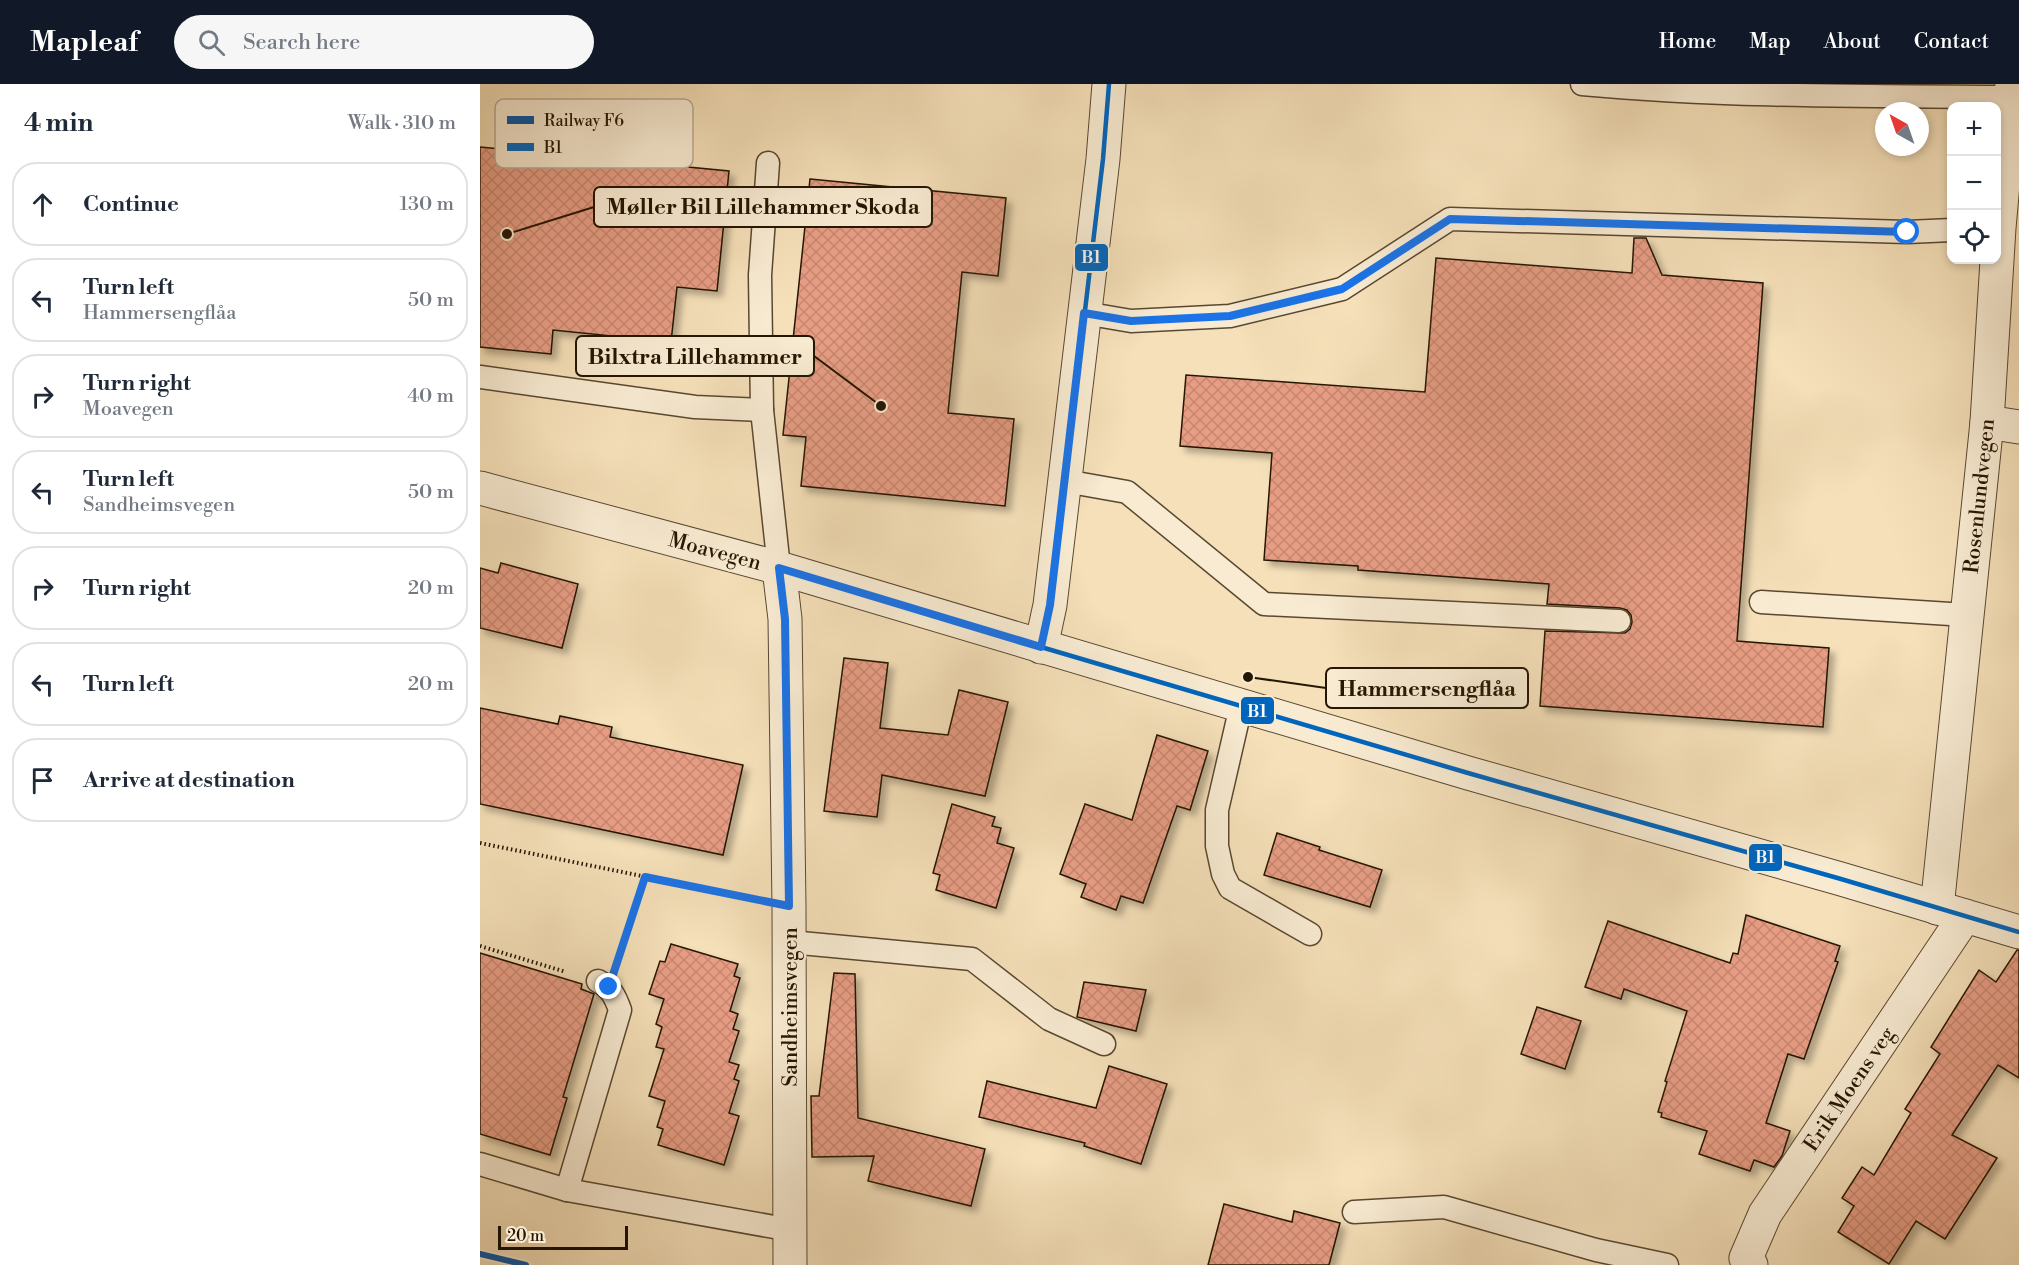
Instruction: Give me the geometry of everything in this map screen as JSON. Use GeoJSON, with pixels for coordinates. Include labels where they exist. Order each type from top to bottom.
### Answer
{"type":"FeatureCollection","features":[{"type":"Feature","properties":{"kind":"street"},"geometry":{"type":"LineString","coordinates":[[1041,647],[1050,605],[1065,481],[1103,159],[1109,84]]}},
{"type":"Feature","properties":{"kind":"street","name":"Rosenlundvegen"},"geometry":{"type":"LineString","coordinates":[[2000,210],[2011,90]]}},
{"type":"Feature","properties":{"kind":"street","name":"Rosenlundvegen"},"geometry":{"type":"LineString","coordinates":[[1951,912],[1966,615],[1987,422],[1996,264]]}},
{"type":"Feature","properties":{"kind":"street"},"geometry":{"type":"LineString","coordinates":[[1987,422],[2019,427]]}},
{"type":"Feature","properties":{"kind":"street","name":"Moavegen"},"geometry":{"type":"LineString","coordinates":[[480,488],[779,568],[1241,706],[2019,932]]}},
{"type":"Feature","properties":{"kind":"street","name":"Sandheimsvegen"},"geometry":{"type":"LineString","coordinates":[[779,568],[785,619],[790,942],[790,1265]]}},
{"type":"Feature","properties":{"kind":"street","name":"Erik Moens veg"},"geometry":{"type":"LineString","coordinates":[[1751,1265],[1746,1258],[1765,1214],[1951,912]]}},
{"type":"Feature","properties":{"kind":"lane"},"geometry":{"type":"LineString","coordinates":[[1582,84],[1645,90],[1742,93],[2011,90]]}},
{"type":"Feature","properties":{"kind":"lane"},"geometry":{"type":"LineString","coordinates":[[768,164],[760,275],[762,410],[779,568]]}},
{"type":"Feature","properties":{"kind":"lane"},"geometry":{"type":"LineString","coordinates":[[1084,313],[1131,321],[1230,316],[1342,289],[1450,219],[1907,232],[1947,230]]}},
{"type":"Feature","properties":{"kind":"lane"},"geometry":{"type":"LineString","coordinates":[[480,377],[695,407],[762,410]]}},
{"type":"Feature","properties":{"kind":"lane"},"geometry":{"type":"LineString","coordinates":[[1065,481],[1127,492],[1264,604],[1619,621]]}},
{"type":"Feature","properties":{"kind":"lane"},"geometry":{"type":"LineString","coordinates":[[1761,602],[1966,615]]}},
{"type":"Feature","properties":{"kind":"lane"},"geometry":{"type":"LineString","coordinates":[[1241,706],[1217,810],[1216,846],[1223,874],[1230,888],[1310,934]]}},
{"type":"Feature","properties":{"kind":"lane"},"geometry":{"type":"LineString","coordinates":[[790,942],[972,959],[1049,1019],[1104,1044]]}},
{"type":"Feature","properties":{"kind":"lane"},"geometry":{"type":"LineString","coordinates":[[567,1190],[620,1010],[616,996],[603,984]]}},
{"type":"Feature","properties":{"kind":"lane"},"geometry":{"type":"LineString","coordinates":[[480,1164],[567,1190],[791,1230]]}},
{"type":"Feature","properties":{"kind":"lane"},"geometry":{"type":"LineString","coordinates":[[1354,1212],[1444,1207],[1596,1250],[1667,1265]]}},
{"type":"Feature","properties":{"kind":"path"},"geometry":{"type":"LineString","coordinates":[[480,843],[789,906]]}},
{"type":"Feature","properties":{"kind":"path"},"geometry":{"type":"LineString","coordinates":[[480,946],[603,984],[645,877]]}},
{"type":"Feature","properties":{"kind":"building"},"geometry":{"type":"Polygon","coordinates":[[[480,147],[495,148],[495,168],[693,168],[729,171],[717,291],[677,287],[671,342],[553,330],[551,354],[480,347],[480,147]]]}},
{"type":"Feature","properties":{"kind":"building"},"geometry":{"type":"Polygon","coordinates":[[[810,179],[1006,198],[998,276],[962,272],[948,413],[1014,419],[1005,506],[801,486],[806,437],[783,435],[810,179]]]}},
{"type":"Feature","properties":{"kind":"building"},"geometry":{"type":"Polygon","coordinates":[[[1634,238],[1646,238],[1662,275],[1763,283],[1737,641],[1829,648],[1823,727],[1540,706],[1545,631],[1625,633],[1630,629],[1632,622],[1627,610],[1547,604],[1549,584],[1358,570],[1358,566],[1264,560],[1272,453],[1180,446],[1186,375],[1425,392],[1436,258],[1632,273],[1634,238]]]}},
{"type":"Feature","properties":{"kind":"building"},"geometry":{"type":"Polygon","coordinates":[[[501,563],[578,584],[562,648],[480,628],[480,568],[498,573],[501,563]]]}},
{"type":"Feature","properties":{"kind":"building"},"geometry":{"type":"Polygon","coordinates":[[[844,658],[888,663],[880,728],[948,735],[959,690],[1008,702],[985,796],[882,775],[877,817],[824,811],[844,658]]]}},
{"type":"Feature","properties":{"kind":"building"},"geometry":{"type":"Polygon","coordinates":[[[480,708],[558,724],[560,716],[612,727],[610,737],[743,765],[723,855],[480,804],[480,708]]]}},
{"type":"Feature","properties":{"kind":"building"},"geometry":{"type":"Polygon","coordinates":[[[1157,735],[1208,751],[1190,810],[1177,806],[1143,903],[1121,896],[1116,910],[1081,897],[1086,884],[1060,874],[1085,804],[1132,820],[1157,735]]]}},
{"type":"Feature","properties":{"kind":"building"},"geometry":{"type":"Polygon","coordinates":[[[952,804],[995,817],[992,826],[1001,828],[997,843],[1014,848],[996,908],[936,890],[940,875],[933,873],[952,804]]]}},
{"type":"Feature","properties":{"kind":"building"},"geometry":{"type":"Polygon","coordinates":[[[1277,833],[1320,847],[1319,850],[1382,870],[1370,907],[1264,875],[1277,833]]]}},
{"type":"Feature","properties":{"kind":"building"},"geometry":{"type":"Polygon","coordinates":[[[1746,915],[1840,946],[1835,961],[1838,962],[1804,1059],[1788,1054],[1766,1123],[1790,1131],[1782,1156],[1774,1167],[1754,1160],[1750,1171],[1699,1154],[1707,1131],[1661,1117],[1662,1113],[1658,1112],[1667,1082],[1665,1081],[1687,1011],[1624,989],[1621,999],[1585,987],[1608,921],[1730,963],[1733,953],[1738,954],[1746,915]]]}},
{"type":"Feature","properties":{"kind":"building"},"geometry":{"type":"Polygon","coordinates":[[[671,944],[738,964],[734,976],[740,978],[730,1011],[738,1014],[733,1029],[739,1031],[729,1062],[739,1065],[734,1079],[739,1081],[729,1113],[739,1116],[724,1165],[658,1145],[663,1129],[657,1127],[665,1101],[649,1096],[664,1049],[656,1047],[662,1027],[656,1024],[664,999],[649,994],[660,961],[665,962],[671,944]]]}},
{"type":"Feature","properties":{"kind":"building"},"geometry":{"type":"Polygon","coordinates":[[[2019,950],[2019,1078],[1998,1065],[1952,1135],[1997,1158],[1945,1239],[1916,1221],[1889,1264],[1838,1232],[1854,1206],[1842,1198],[1862,1167],[1874,1175],[1911,1113],[1905,1109],[1940,1054],[1931,1047],[1979,970],[1996,982],[2019,950]]]}},
{"type":"Feature","properties":{"kind":"building"},"geometry":{"type":"Polygon","coordinates":[[[480,953],[582,984],[581,989],[594,994],[563,1097],[567,1098],[550,1155],[480,1134],[480,953]]]}},
{"type":"Feature","properties":{"kind":"building"},"geometry":{"type":"Polygon","coordinates":[[[834,973],[855,974],[858,1118],[985,1149],[971,1206],[868,1181],[874,1156],[812,1157],[811,1096],[819,1096],[834,973]]]}},
{"type":"Feature","properties":{"kind":"building"},"geometry":{"type":"Polygon","coordinates":[[[1084,982],[1146,990],[1136,1031],[1077,1017],[1084,982]]]}},
{"type":"Feature","properties":{"kind":"building"},"geometry":{"type":"Polygon","coordinates":[[[1537,1007],[1581,1021],[1565,1069],[1521,1054],[1537,1007]]]}},
{"type":"Feature","properties":{"kind":"building"},"geometry":{"type":"Polygon","coordinates":[[[1109,1066],[1167,1084],[1141,1164],[1084,1146],[1085,1143],[979,1117],[987,1081],[1096,1108],[1109,1066]]]}},
{"type":"Feature","properties":{"kind":"building"},"geometry":{"type":"Polygon","coordinates":[[[1224,1204],[1292,1222],[1294,1211],[1340,1223],[1329,1265],[1208,1265],[1224,1204]]]}},
{"type":"Feature","properties":{"kind":"rail line","name":"F6"},"geometry":{"type":"LineString","coordinates":[[480,1254],[526,1265]]}},
{"type":"Feature","properties":{"kind":"transit line","name":"B1"},"geometry":{"type":"LineString","coordinates":[[1109,84],[1103,159],[1050,605],[1041,647],[2019,932]]}},
{"type":"Feature","properties":{"kind":"place","name":"Møller Bil Lillehammer Skoda"},"geometry":{"type":"Point","coordinates":[507,234]}},
{"type":"Feature","properties":{"kind":"place","name":"Bilxtra Lillehammer"},"geometry":{"type":"Point","coordinates":[881,406]}},
{"type":"Feature","properties":{"kind":"place","name":"Hammersengflåa"},"geometry":{"type":"Point","coordinates":[1248,677]}},
{"type":"Feature","properties":{"kind":"route"},"geometry":{"type":"LineString","coordinates":[[609,987],[645,877],[789,906],[785,619],[779,568],[1041,647],[1050,605],[1084,313],[1131,321],[1230,316],[1342,289],[1450,219],[1907,232]]}}]}
